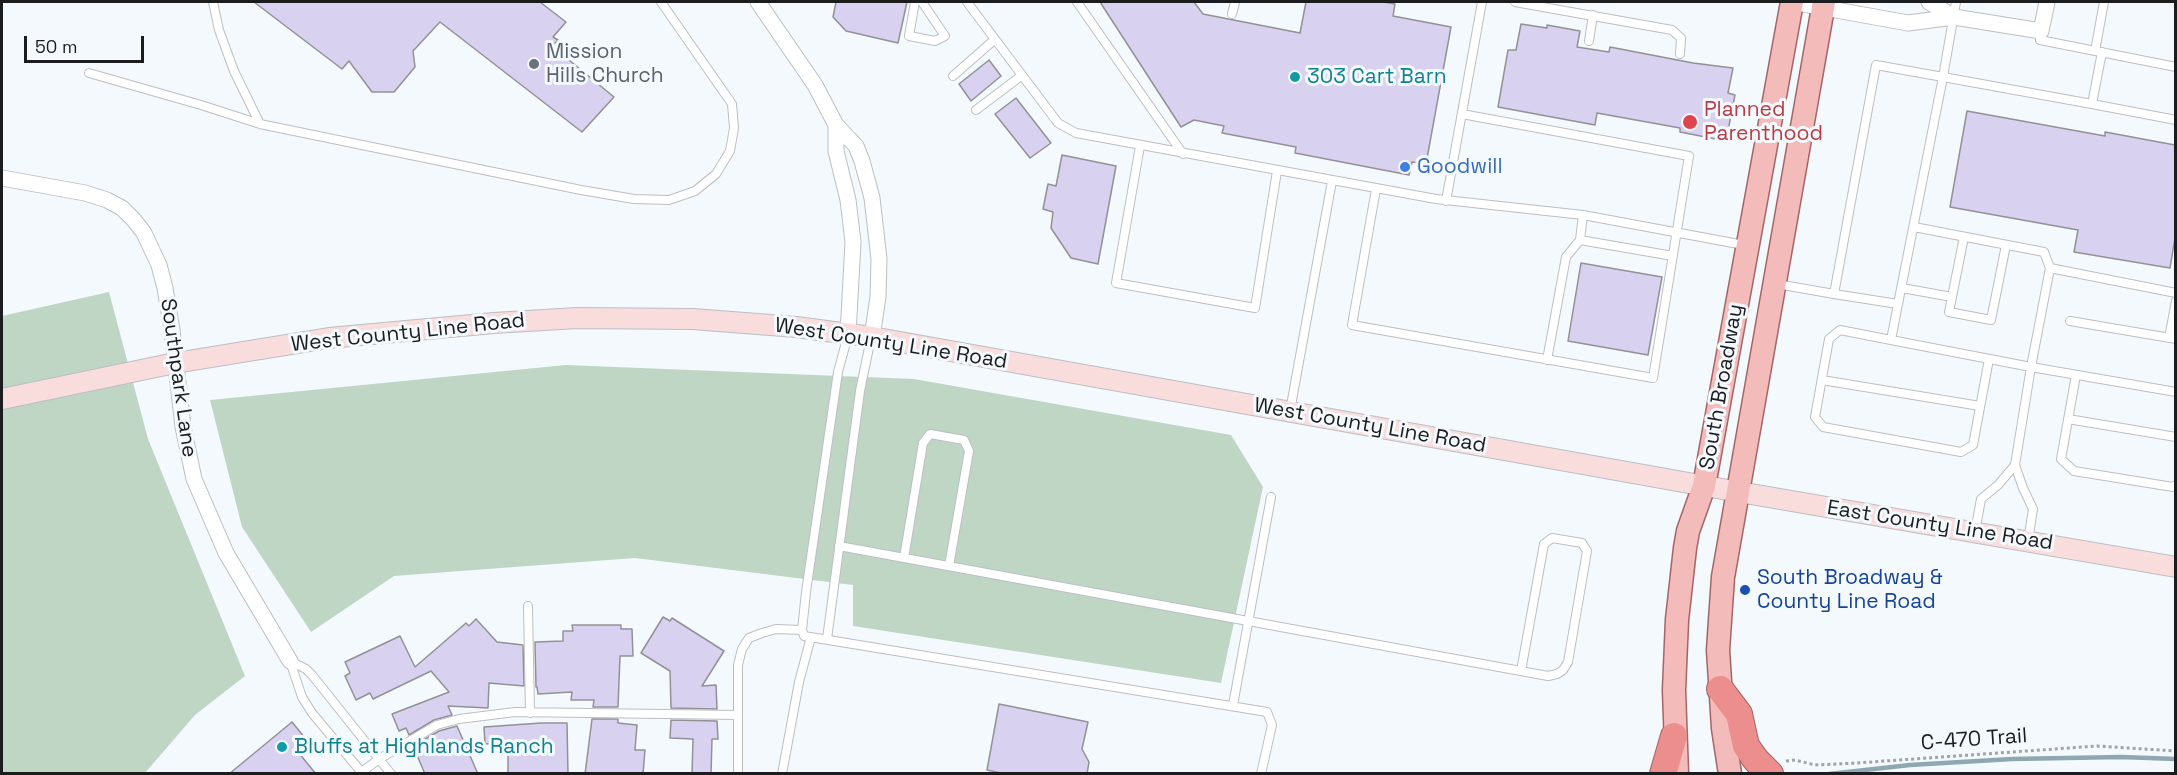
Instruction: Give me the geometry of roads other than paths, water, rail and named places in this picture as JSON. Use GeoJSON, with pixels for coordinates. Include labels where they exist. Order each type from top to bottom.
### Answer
{"type":"FeatureCollection","features":[{"type":"Feature","properties":{"kind":"highway"},"geometry":{"type":"LineString","coordinates":[[1720,689],[1739,714],[1746,746],[1756,760],[1776,768]]}},
{"type":"Feature","properties":{"kind":"highway"},"geometry":{"type":"LineString","coordinates":[[1663,774],[1674,736]]}},
{"type":"Feature","properties":{"kind":"main road","name":"South Broadway"},"geometry":{"type":"LineString","coordinates":[[1677,774],[1674,690],[1682,570],[1688,531],[1704,486],[1792,2]]}},
{"type":"Feature","properties":{"kind":"main road","name":"South Broadway"},"geometry":{"type":"LineString","coordinates":[[1730,774],[1718,650],[1726,554],[1739,492],[1824,4]]}},
{"type":"Feature","properties":{"kind":"main road","name":"West County Line Road"},"geometry":{"type":"LineString","coordinates":[[2,399],[176,363],[329,338],[578,318],[693,319],[796,327],[872,337],[1704,486]]}},
{"type":"Feature","properties":{"kind":"main road","name":"East County Line Road"},"geometry":{"type":"LineString","coordinates":[[1704,486],[2175,567]]}},
{"type":"Feature","properties":{"kind":"street"},"geometry":{"type":"LineString","coordinates":[[758,2],[815,85],[836,124],[856,146],[862,161],[876,221],[879,259],[878,297],[872,337]]}},
{"type":"Feature","properties":{"kind":"street"},"geometry":{"type":"LineString","coordinates":[[1792,2],[1824,4],[1908,23],[1955,9]]}},
{"type":"Feature","properties":{"kind":"street"},"geometry":{"type":"LineString","coordinates":[[1929,2],[2041,31],[2047,2]]}},
{"type":"Feature","properties":{"kind":"street"},"geometry":{"type":"LineString","coordinates":[[836,124],[836,151],[848,200],[853,242],[848,334]]}},
{"type":"Feature","properties":{"kind":"street","name":"Southpark Lane"},"geometry":{"type":"LineString","coordinates":[[2,178],[85,193],[107,200],[122,208],[134,220],[152,250],[162,276],[169,308],[183,427],[194,479],[226,553],[290,661]]}},
{"type":"Feature","properties":{"kind":"lane"},"geometry":{"type":"LineString","coordinates":[[213,2],[219,30],[234,71],[260,124]]}},
{"type":"Feature","properties":{"kind":"lane"},"geometry":{"type":"LineString","coordinates":[[89,73],[260,124],[581,190],[634,199],[669,200],[695,191],[716,174],[730,151],[734,128],[732,104],[661,2]]}},
{"type":"Feature","properties":{"kind":"lane"},"geometry":{"type":"LineString","coordinates":[[915,2],[909,36],[935,41],[945,36],[922,2]]}},
{"type":"Feature","properties":{"kind":"lane"},"geometry":{"type":"LineString","coordinates":[[967,2],[1058,123],[1088,137],[1446,201],[1583,215],[1748,245]]}},
{"type":"Feature","properties":{"kind":"lane"},"geometry":{"type":"LineString","coordinates":[[1077,2],[1183,154]]}},
{"type":"Feature","properties":{"kind":"lane"},"geometry":{"type":"LineString","coordinates":[[1232,14],[1235,2]]}},
{"type":"Feature","properties":{"kind":"lane"},"geometry":{"type":"LineString","coordinates":[[1446,201],[1482,2]]}},
{"type":"Feature","properties":{"kind":"lane"},"geometry":{"type":"LineString","coordinates":[[1515,2],[1672,30],[1682,38],[1680,54]]}},
{"type":"Feature","properties":{"kind":"lane"},"geometry":{"type":"LineString","coordinates":[[2092,104],[2104,2]]}},
{"type":"Feature","properties":{"kind":"lane"},"geometry":{"type":"LineString","coordinates":[[1891,340],[1955,9]]}},
{"type":"Feature","properties":{"kind":"lane"},"geometry":{"type":"LineString","coordinates":[[1589,41],[1593,15]]}},
{"type":"Feature","properties":{"kind":"lane"},"geometry":{"type":"LineString","coordinates":[[2041,31],[2040,40],[2175,67]]}},
{"type":"Feature","properties":{"kind":"lane"},"geometry":{"type":"LineString","coordinates":[[953,76],[994,40]]}},
{"type":"Feature","properties":{"kind":"lane"},"geometry":{"type":"LineString","coordinates":[[1834,294],[1876,65],[2175,120]]}},
{"type":"Feature","properties":{"kind":"lane"},"geometry":{"type":"LineString","coordinates":[[976,110],[1021,76]]}},
{"type":"Feature","properties":{"kind":"lane"},"geometry":{"type":"LineString","coordinates":[[1376,189],[1352,326],[1653,378],[1689,156],[1461,114]]}},
{"type":"Feature","properties":{"kind":"lane"},"geometry":{"type":"LineString","coordinates":[[1140,146],[1116,283],[1255,308],[1278,171]]}},
{"type":"Feature","properties":{"kind":"lane"},"geometry":{"type":"LineString","coordinates":[[1290,411],[1332,181]]}},
{"type":"Feature","properties":{"kind":"lane"},"geometry":{"type":"LineString","coordinates":[[1547,360],[1566,257],[1580,240],[1583,215]]}},
{"type":"Feature","properties":{"kind":"lane"},"geometry":{"type":"LineString","coordinates":[[1914,227],[2044,252],[2050,268],[2014,465],[1998,485],[1981,499],[1975,532]]}},
{"type":"Feature","properties":{"kind":"lane"},"geometry":{"type":"LineString","coordinates":[[1964,237],[1949,312],[1991,320],[2006,245]]}},
{"type":"Feature","properties":{"kind":"lane"},"geometry":{"type":"LineString","coordinates":[[1580,240],[1673,256]]}},
{"type":"Feature","properties":{"kind":"lane"},"geometry":{"type":"LineString","coordinates":[[2050,268],[2175,293]]}},
{"type":"Feature","properties":{"kind":"lane"},"geometry":{"type":"LineString","coordinates":[[1775,284],[1898,304]]}},
{"type":"Feature","properties":{"kind":"lane"},"geometry":{"type":"LineString","coordinates":[[1902,288],[1952,297]]}},
{"type":"Feature","properties":{"kind":"lane"},"geometry":{"type":"LineString","coordinates":[[2070,321],[2172,339],[2175,301]]}},
{"type":"Feature","properties":{"kind":"lane"},"geometry":{"type":"LineString","coordinates":[[1989,359],[1973,446],[1961,452],[1823,427],[1815,417],[1829,339],[1840,330],[2175,392]]}},
{"type":"Feature","properties":{"kind":"lane"},"geometry":{"type":"LineString","coordinates":[[848,334],[838,372],[802,630],[804,636],[1267,712],[1272,725],[1261,774]]}},
{"type":"Feature","properties":{"kind":"lane"},"geometry":{"type":"LineString","coordinates":[[826,639],[860,391],[872,337]]}},
{"type":"Feature","properties":{"kind":"lane"},"geometry":{"type":"LineString","coordinates":[[2076,375],[2061,459],[2074,471],[2173,488],[2175,485]]}},
{"type":"Feature","properties":{"kind":"lane"},"geometry":{"type":"LineString","coordinates":[[1822,380],[1980,406]]}},
{"type":"Feature","properties":{"kind":"lane"},"geometry":{"type":"LineString","coordinates":[[2068,419],[2175,437]]}},
{"type":"Feature","properties":{"kind":"lane"},"geometry":{"type":"LineString","coordinates":[[904,558],[923,443],[930,435],[964,440],[969,451],[949,566]]}},
{"type":"Feature","properties":{"kind":"lane"},"geometry":{"type":"LineString","coordinates":[[2014,465],[2033,509],[2028,541]]}},
{"type":"Feature","properties":{"kind":"lane"},"geometry":{"type":"LineString","coordinates":[[1233,705],[1271,497]]}},
{"type":"Feature","properties":{"kind":"lane"},"geometry":{"type":"LineString","coordinates":[[839,546],[1548,676],[1563,670],[1568,662],[1587,551],[1582,543],[1552,538],[1544,544],[1521,671]]}},
{"type":"Feature","properties":{"kind":"lane"},"geometry":{"type":"LineString","coordinates":[[528,606],[530,712]]}},
{"type":"Feature","properties":{"kind":"lane"},"geometry":{"type":"LineString","coordinates":[[738,774],[738,665],[742,650],[749,639],[776,629],[802,630]]}},
{"type":"Feature","properties":{"kind":"lane"},"geometry":{"type":"LineString","coordinates":[[782,774],[799,682],[811,638]]}},
{"type":"Feature","properties":{"kind":"lane","name":"Southpark Lane"},"geometry":{"type":"LineString","coordinates":[[290,661],[306,669],[312,675],[391,774]]}},
{"type":"Feature","properties":{"kind":"lane","name":"Southpark Lane"},"geometry":{"type":"LineString","coordinates":[[290,661],[302,697],[312,713],[361,773]]}},
{"type":"Feature","properties":{"kind":"lane"},"geometry":{"type":"LineString","coordinates":[[361,773],[379,759],[437,725],[459,719],[515,712],[738,715]]}},
{"type":"Feature","properties":{"kind":"waterway"},"geometry":{"type":"LineString","coordinates":[[1829,774],[1910,765],[2012,759],[2121,757],[2176,759]]}},
{"type":"Feature","properties":{"kind":"place","name":"Mission Hills Church"},"geometry":{"type":"Point","coordinates":[534,64]}},
{"type":"Feature","properties":{"kind":"place","name":"303 Cart Barn"},"geometry":{"type":"Point","coordinates":[1295,77]}},
{"type":"Feature","properties":{"kind":"place","name":"Planned Parenthood"},"geometry":{"type":"Point","coordinates":[1690,122]}},
{"type":"Feature","properties":{"kind":"place","name":"Goodwill"},"geometry":{"type":"Point","coordinates":[1405,167]}},
{"type":"Feature","properties":{"kind":"place","name":"South Broadway & County Line Road"},"geometry":{"type":"Point","coordinates":[1745,590]}},
{"type":"Feature","properties":{"kind":"place","name":"Bluffs at Highlands Ranch"},"geometry":{"type":"Point","coordinates":[282,747]}}]}
